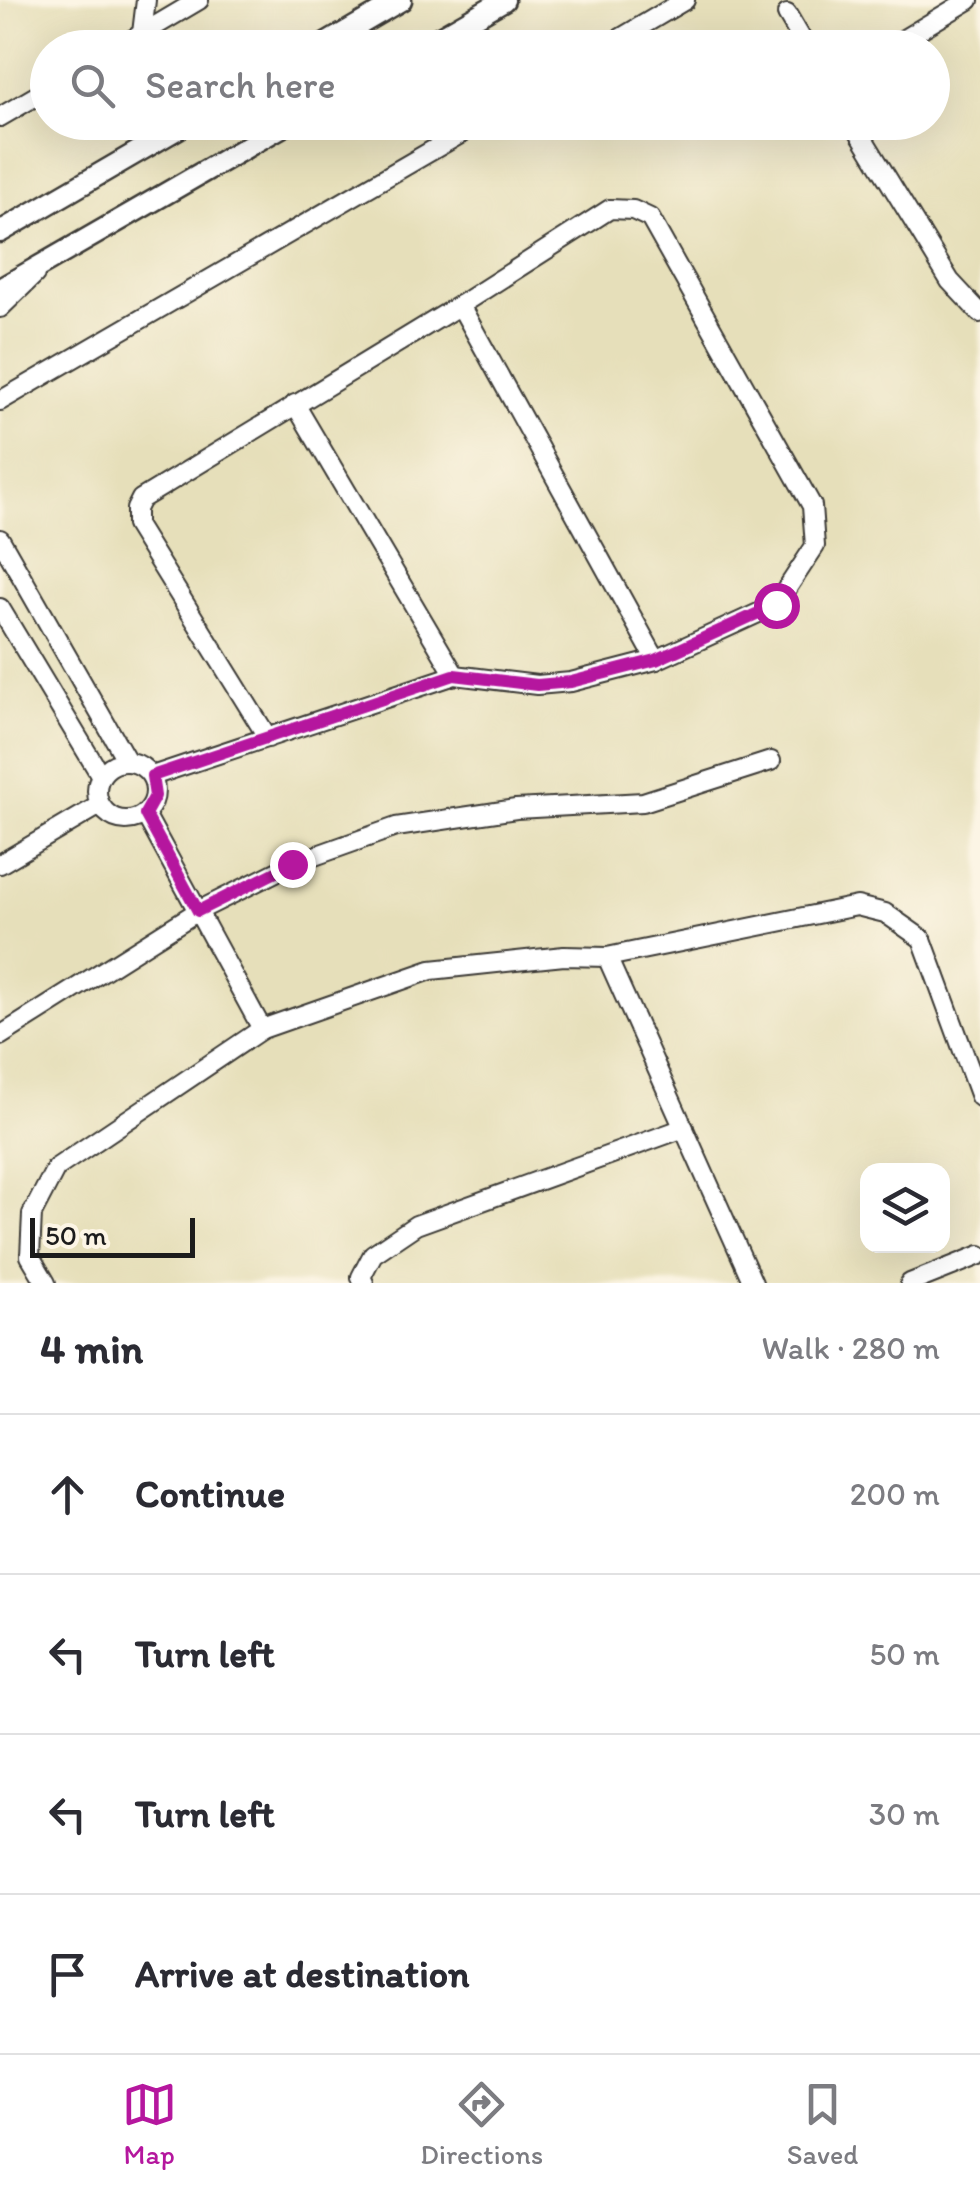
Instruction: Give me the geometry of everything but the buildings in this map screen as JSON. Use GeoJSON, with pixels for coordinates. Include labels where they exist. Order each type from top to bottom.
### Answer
{"type":"FeatureCollection","features":[{"type":"Feature","properties":{"kind":"street"},"geometry":{"type":"LineString","coordinates":[[142,30],[146,0]]}},
{"type":"Feature","properties":{"kind":"street"},"geometry":{"type":"LineString","coordinates":[[147,30],[199,0]]}},
{"type":"Feature","properties":{"kind":"street"},"geometry":{"type":"LineString","coordinates":[[350,30],[401,0]]}},
{"type":"Feature","properties":{"kind":"street"},"geometry":{"type":"LineString","coordinates":[[452,30],[504,0]]}},
{"type":"Feature","properties":{"kind":"street"},"geometry":{"type":"LineString","coordinates":[[634,30],[685,0]]}},
{"type":"Feature","properties":{"kind":"street"},"geometry":{"type":"LineString","coordinates":[[919,30],[969,0]]}},
{"type":"Feature","properties":{"kind":"street"},"geometry":{"type":"LineString","coordinates":[[787,14],[796,30]]}},
{"type":"Feature","properties":{"kind":"street"},"geometry":{"type":"LineString","coordinates":[[0,116],[30,99]]}},
{"type":"Feature","properties":{"kind":"street"},"geometry":{"type":"LineString","coordinates":[[0,232],[158,140]]}},
{"type":"Feature","properties":{"kind":"street"},"geometry":{"type":"LineString","coordinates":[[0,290],[259,140]]}},
{"type":"Feature","properties":{"kind":"street"},"geometry":{"type":"LineString","coordinates":[[0,402],[451,140]]}},
{"type":"Feature","properties":{"kind":"street"},"geometry":{"type":"LineString","coordinates":[[864,140],[950,282],[980,314]]}},
{"type":"Feature","properties":{"kind":"street"},"geometry":{"type":"LineString","coordinates":[[152,776],[268,738],[454,675],[537,685],[571,682],[656,660],[776,605],[816,546],[812,506],[650,218],[633,210],[610,209],[141,499],[136,508],[136,526],[268,738]]}},
{"type":"Feature","properties":{"kind":"street"},"geometry":{"type":"LineString","coordinates":[[0,308],[47,262]]}},
{"type":"Feature","properties":{"kind":"street"},"geometry":{"type":"LineString","coordinates":[[460,305],[656,660]]}},
{"type":"Feature","properties":{"kind":"street"},"geometry":{"type":"LineString","coordinates":[[295,404],[454,675]]}},
{"type":"Feature","properties":{"kind":"street"},"geometry":{"type":"LineString","coordinates":[[0,539],[126,761]]}},
{"type":"Feature","properties":{"kind":"street"},"geometry":{"type":"LineString","coordinates":[[0,608],[101,776]]}},
{"type":"Feature","properties":{"kind":"street"},"geometry":{"type":"LineString","coordinates":[[126,761],[137,763],[152,776],[155,796],[145,814],[126,820],[115,818],[100,805],[97,786],[101,776],[116,763],[126,761]]}},
{"type":"Feature","properties":{"kind":"street"},"geometry":{"type":"LineString","coordinates":[[0,1036],[198,911],[292,864],[396,826],[516,809],[643,802],[771,761]]}},
{"type":"Feature","properties":{"kind":"street"},"geometry":{"type":"LineString","coordinates":[[2,858],[100,805]]}},
{"type":"Feature","properties":{"kind":"street"},"geometry":{"type":"LineString","coordinates":[[145,814],[262,1029]]}},
{"type":"Feature","properties":{"kind":"street"},"geometry":{"type":"LineString","coordinates":[[46,1283],[30,1256],[32,1214],[56,1168],[262,1029],[431,970],[564,956],[607,957],[857,906],[885,912],[922,939],[980,1097]]}},
{"type":"Feature","properties":{"kind":"street"},"geometry":{"type":"LineString","coordinates":[[607,957],[753,1283]]}},
{"type":"Feature","properties":{"kind":"street"},"geometry":{"type":"LineString","coordinates":[[364,1283],[361,1278],[374,1254],[416,1225],[684,1128]]}},
{"type":"Feature","properties":{"kind":"street"},"geometry":{"type":"LineString","coordinates":[[910,1283],[980,1255]]}},
{"type":"Feature","properties":{"kind":"route"},"geometry":{"type":"LineString","coordinates":[[292,864],[198,911],[145,814],[155,796],[152,776],[454,675],[537,685],[571,682],[656,660],[776,605]]}}]}
